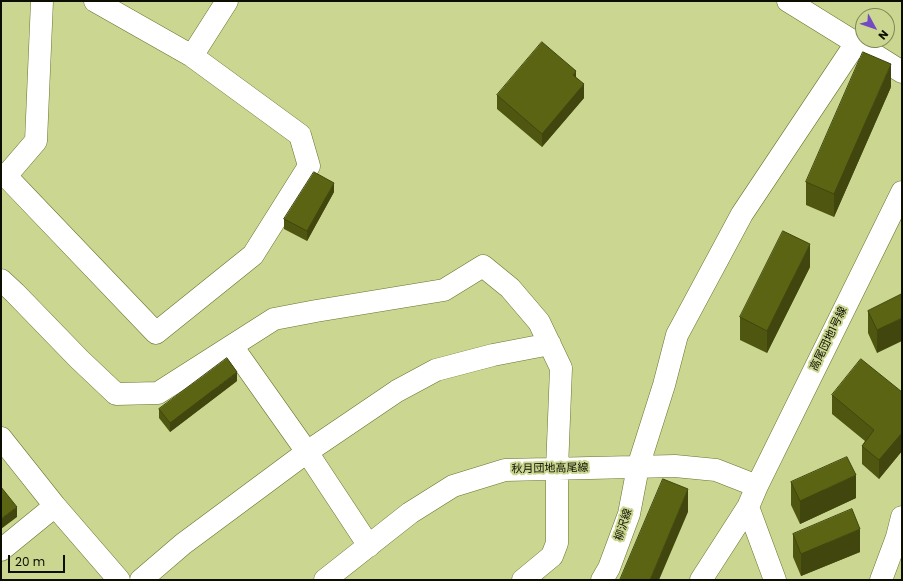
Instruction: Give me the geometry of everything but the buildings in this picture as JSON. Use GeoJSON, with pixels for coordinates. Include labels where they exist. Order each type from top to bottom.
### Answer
{"type":"FeatureCollection","features":[{"type":"Feature","properties":{"kind":"street"},"geometry":{"type":"LineString","coordinates":[[42,1],[36,141],[4,175],[156,333],[253,255],[309,166],[300,135],[192,56],[106,4]]}},
{"type":"Feature","properties":{"kind":"street"},"geometry":{"type":"LineString","coordinates":[[192,56],[227,1]]}},
{"type":"Feature","properties":{"kind":"street"},"geometry":{"type":"LineString","coordinates":[[788,1],[855,43]]}},
{"type":"Feature","properties":{"kind":"street","name":"柳沢線"},"geometry":{"type":"LineString","coordinates":[[602,580],[609,568],[629,514],[638,467],[664,385],[677,335],[742,214],[855,45]]}},
{"type":"Feature","properties":{"kind":"street"},"geometry":{"type":"LineString","coordinates":[[863,48],[902,72]]}},
{"type":"Feature","properties":{"kind":"street","name":"高尾団地1号線"},"geometry":{"type":"LineString","coordinates":[[701,580],[748,507],[757,486],[899,208]]}},
{"type":"Feature","properties":{"kind":"street"},"geometry":{"type":"LineString","coordinates":[[1,280],[16,293],[79,359],[116,394],[158,393],[274,319],[316,310],[444,290],[483,266],[510,288],[539,322],[561,368],[557,469],[558,542],[552,556],[523,580]]}},
{"type":"Feature","properties":{"kind":"street"},"geometry":{"type":"LineString","coordinates":[[141,580],[183,544],[307,452],[397,392],[436,370],[493,355],[550,344]]}},
{"type":"Feature","properties":{"kind":"street"},"geometry":{"type":"LineString","coordinates":[[232,346],[307,452],[369,546]]}},
{"type":"Feature","properties":{"kind":"street"},"geometry":{"type":"LineString","coordinates":[[1,438],[55,506],[119,580]]}},
{"type":"Feature","properties":{"kind":"street","name":"秋月団地高尾線"},"geometry":{"type":"LineString","coordinates":[[325,580],[410,512],[453,486],[505,470],[675,466],[716,470],[757,486]]}},
{"type":"Feature","properties":{"kind":"street"},"geometry":{"type":"LineString","coordinates":[[1,550],[55,506]]}},
{"type":"Feature","properties":{"kind":"street"},"geometry":{"type":"LineString","coordinates":[[748,507],[775,580]]}},
{"type":"Feature","properties":{"kind":"street"},"geometry":{"type":"LineString","coordinates":[[881,580],[897,537],[902,517]]}}]}
